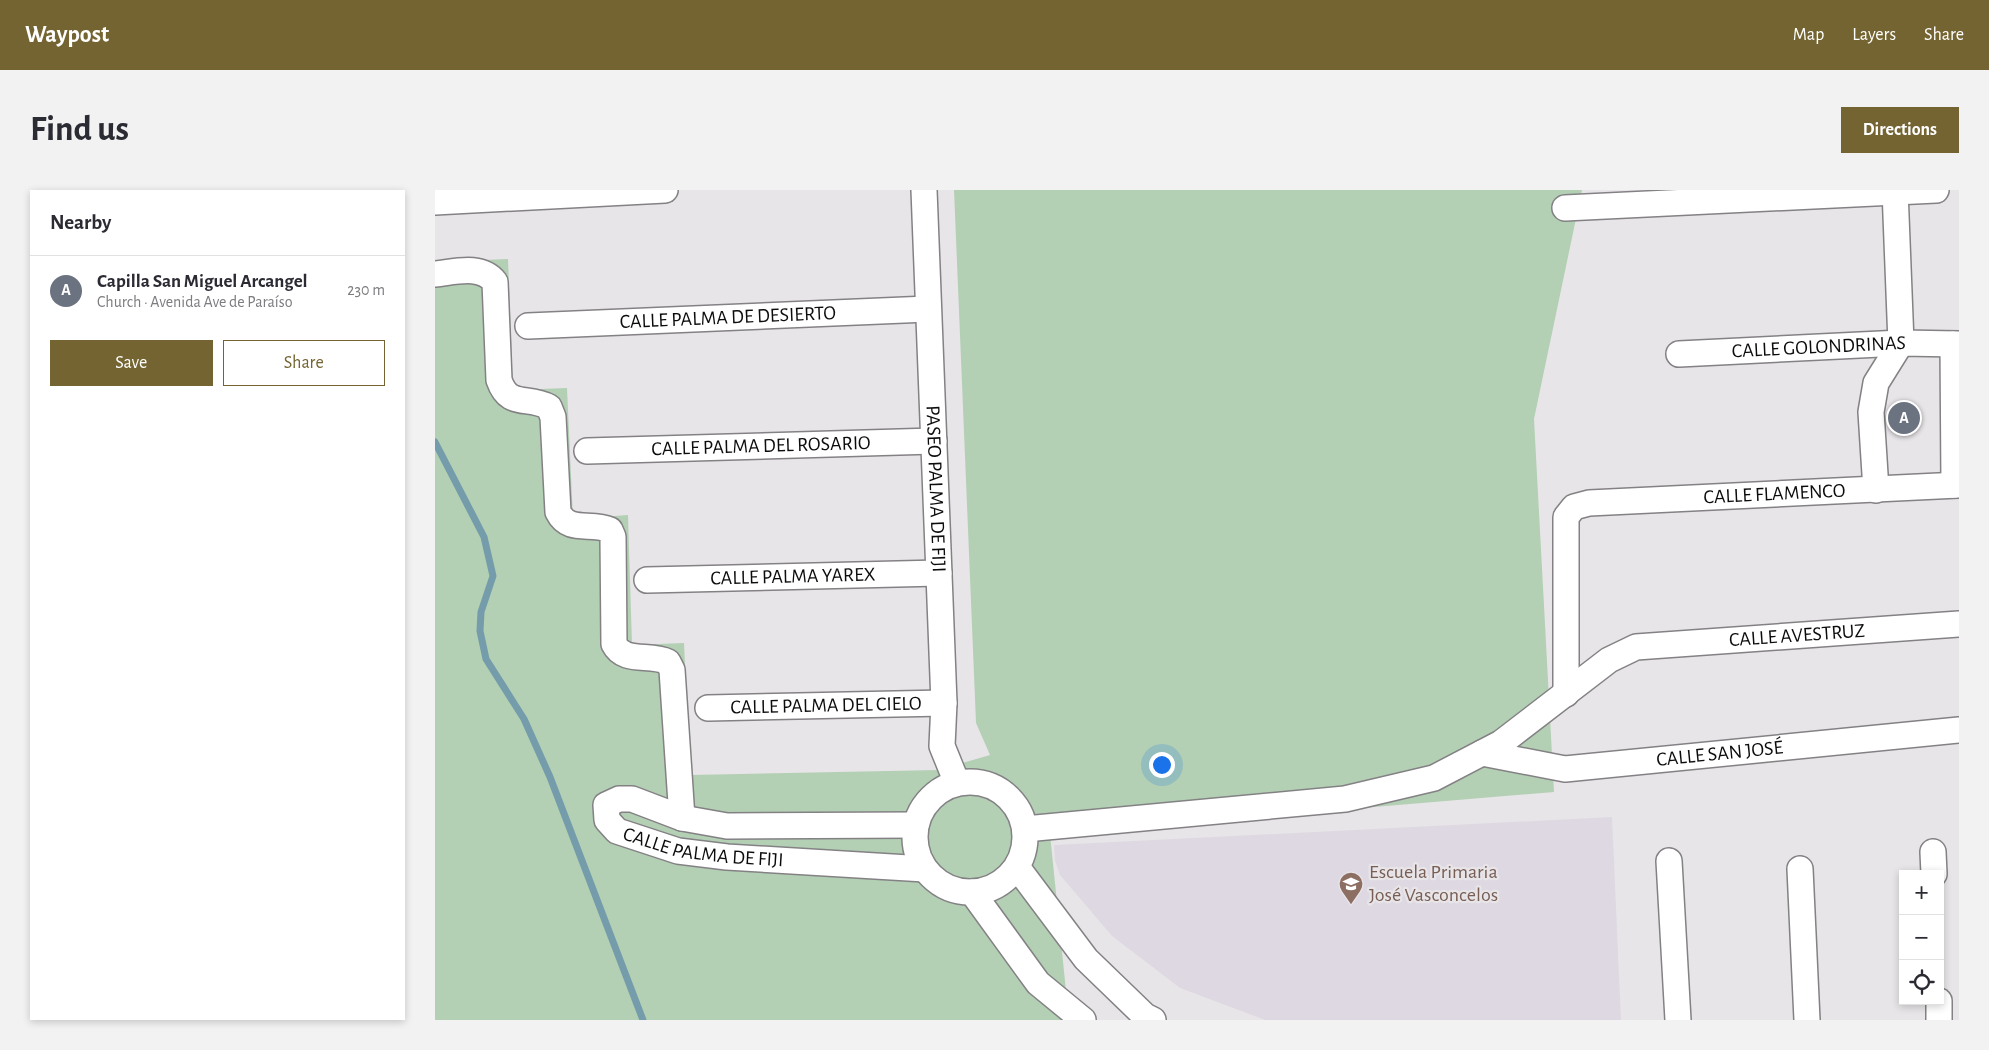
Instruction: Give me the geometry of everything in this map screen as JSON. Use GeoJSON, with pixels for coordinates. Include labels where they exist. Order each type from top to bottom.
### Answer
{"type":"FeatureCollection","features":[{"type":"Feature","properties":{"kind":"street"},"geometry":{"type":"LineString","coordinates":[[435,202],[665,190]]}},
{"type":"Feature","properties":{"kind":"street","name":"PASEO PALMA DE FIJI"},"geometry":{"type":"LineString","coordinates":[[923,190],[944,703],[942,746],[957,783]]}},
{"type":"Feature","properties":{"kind":"street"},"geometry":{"type":"LineString","coordinates":[[1565,208],[1936,190]]}},
{"type":"Feature","properties":{"kind":"street"},"geometry":{"type":"LineString","coordinates":[[1876,490],[1871,412],[1876,383],[1901,343],[1895,191]]}},
{"type":"Feature","properties":{"kind":"street"},"geometry":{"type":"LineString","coordinates":[[435,274],[478,271],[488,274],[495,282],[499,380],[504,393],[515,400],[541,402],[549,407],[553,417],[558,512],[562,520],[571,526],[603,527],[610,530],[613,537],[614,644],[617,652],[624,656],[660,658],[668,662],[672,670],[682,818]]}},
{"type":"Feature","properties":{"kind":"street","name":"CALLE PALMA DE DESIERTO"},"geometry":{"type":"LineString","coordinates":[[528,326],[929,309]]}},
{"type":"Feature","properties":{"kind":"street","name":"CALLE GOLONDRINAS"},"geometry":{"type":"LineString","coordinates":[[1679,354],[1901,343],[1956,344]]}},
{"type":"Feature","properties":{"kind":"street"},"geometry":{"type":"LineString","coordinates":[[1956,344],[1956,485]]}},
{"type":"Feature","properties":{"kind":"street","name":"CALLE PALMA DEL ROSARIO"},"geometry":{"type":"LineString","coordinates":[[587,451],[934,441]]}},
{"type":"Feature","properties":{"kind":"street","name":"CALLE FLAMENCO"},"geometry":{"type":"LineString","coordinates":[[1566,694],[1566,517],[1573,507],[1589,503],[1956,485]]}},
{"type":"Feature","properties":{"kind":"street","name":"CALLE PALMA YAREX"},"geometry":{"type":"LineString","coordinates":[[647,580],[939,573]]}},
{"type":"Feature","properties":{"kind":"street","name":"CALLE AVESTRUZ"},"geometry":{"type":"LineString","coordinates":[[1566,694],[1609,660],[1636,647],[1959,624]]}},
{"type":"Feature","properties":{"kind":"street"},"geometry":{"type":"LineString","coordinates":[[1025,829],[1345,799],[1434,778],[1501,743],[1566,694]]}},
{"type":"Feature","properties":{"kind":"street","name":"CALLE PALMA DEL CIELO"},"geometry":{"type":"LineString","coordinates":[[707,708],[944,703]]}},
{"type":"Feature","properties":{"kind":"street","name":"CALLE SAN JOSÉ"},"geometry":{"type":"LineString","coordinates":[[1482,753],[1565,769],[1959,730]]}},
{"type":"Feature","properties":{"kind":"street"},"geometry":{"type":"LineString","coordinates":[[972,781],[988,784],[1001,791],[1013,801],[1021,814],[1025,829],[1025,842],[1017,867],[997,885],[972,892],[946,887],[935,880],[917,856],[914,840],[915,825],[921,811],[930,798],[943,789],[957,783],[972,781]]}},
{"type":"Feature","properties":{"kind":"street","name":"CALLE PALMA DE FIJI"},"geometry":{"type":"LineString","coordinates":[[915,825],[727,826],[682,818],[633,798],[619,799],[607,805],[607,820],[617,831],[678,851],[727,858],[925,869]]}},
{"type":"Feature","properties":{"kind":"street"},"geometry":{"type":"LineString","coordinates":[[1669,861],[1678,1020]]}},
{"type":"Feature","properties":{"kind":"street"},"geometry":{"type":"LineString","coordinates":[[1017,867],[1086,960],[1145,1016],[1153,1020]]}},
{"type":"Feature","properties":{"kind":"street"},"geometry":{"type":"LineString","coordinates":[[1801,869],[1807,1020]]}},
{"type":"Feature","properties":{"kind":"street"},"geometry":{"type":"LineString","coordinates":[[972,892],[1038,983],[1083,1020]]}},
{"type":"Feature","properties":{"kind":"street"},"geometry":{"type":"LineString","coordinates":[[1939,1005],[1939,1020]]}},
{"type":"Feature","properties":{"kind":"shaded area","name":"Escuela Primaria José Vasconcelos"},"geometry":{"type":"Polygon","coordinates":[[[1612,817],[1621,1020],[1265,1020],[1180,988],[1112,936],[1060,875],[1055,861],[1054,845],[1612,817]]]}},
{"type":"Feature","properties":{"kind":"green space"},"geometry":{"type":"Polygon","coordinates":[[[954,190],[1582,190],[1534,419],[1554,792],[1050,834],[1069,1020],[435,1020],[435,262],[508,259],[513,390],[567,388],[573,519],[628,515],[632,645],[684,643],[690,775],[938,770],[990,755],[976,723],[954,190]]]}},
{"type":"Feature","properties":{"kind":"waterway"},"geometry":{"type":"LineString","coordinates":[[435,442],[484,537],[493,576],[481,612],[480,631],[486,659],[524,719],[550,777],[643,1020]]}},
{"type":"Feature","properties":{"kind":"place","name":"Capilla San Miguel Arcangel"},"geometry":{"type":"Point","coordinates":[1904,418]}},
{"type":"Feature","properties":{"kind":"place","name":"Escuela Primaria José Vasconcelos"},"geometry":{"type":"Point","coordinates":[1351,905]}}]}
